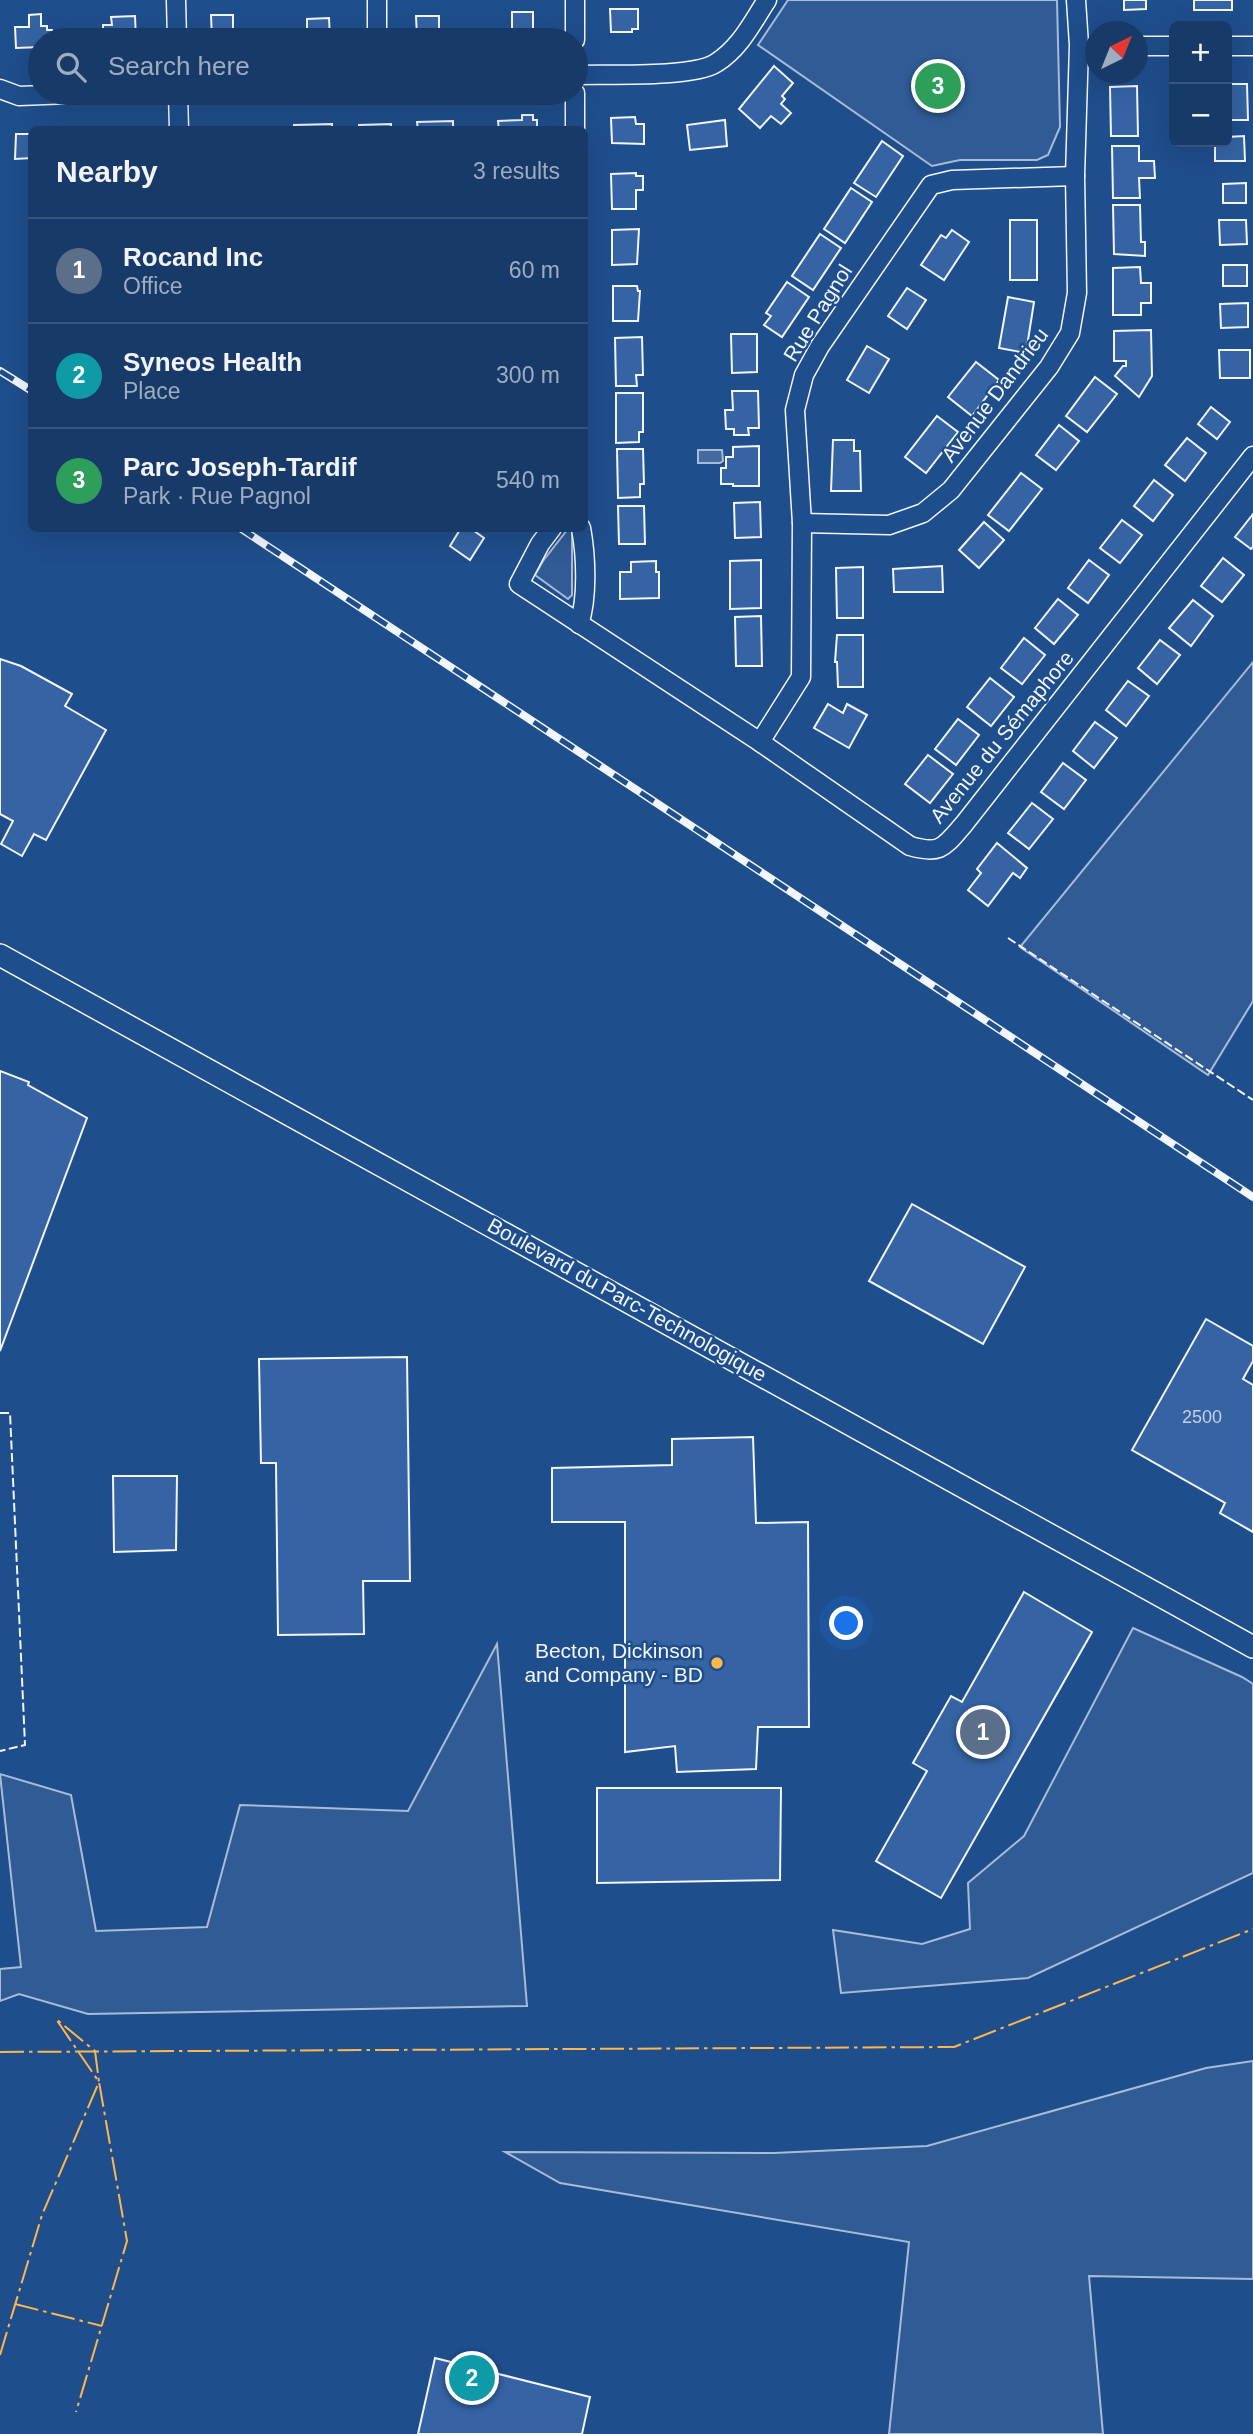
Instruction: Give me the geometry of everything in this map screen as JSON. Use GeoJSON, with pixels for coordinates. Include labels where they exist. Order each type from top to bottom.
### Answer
{"type":"FeatureCollection","features":[{"type":"Feature","properties":{"kind":"street"},"geometry":{"type":"LineString","coordinates":[[176,0],[177,28]]}},
{"type":"Feature","properties":{"kind":"street"},"geometry":{"type":"LineString","coordinates":[[377,0],[377,28]]}},
{"type":"Feature","properties":{"kind":"street"},"geometry":{"type":"LineString","coordinates":[[575,0],[575,28]]}},
{"type":"Feature","properties":{"kind":"street"},"geometry":{"type":"LineString","coordinates":[[588,75],[691,72],[715,64],[746,35],[767,0]]}},
{"type":"Feature","properties":{"kind":"street","name":"Avenue Dandrieu"},"geometry":{"type":"LineString","coordinates":[[1076,0],[1085,37]]}},
{"type":"Feature","properties":{"kind":"street"},"geometry":{"type":"LineString","coordinates":[[1148,46],[1169,46]]}},
{"type":"Feature","properties":{"kind":"street"},"geometry":{"type":"LineString","coordinates":[[1232,46],[1253,46]]}},
{"type":"Feature","properties":{"kind":"street","name":"Avenue Dandrieu"},"geometry":{"type":"LineString","coordinates":[[802,523],[889,525],[923,513],[951,491],[1041,377],[1070,333],[1077,293],[1075,176],[1085,67]]}},
{"type":"Feature","properties":{"kind":"street"},"geometry":{"type":"LineString","coordinates":[[0,89],[19,96],[28,96]]}},
{"type":"Feature","properties":{"kind":"street"},"geometry":{"type":"LineString","coordinates":[[178,105],[179,126]]}},
{"type":"Feature","properties":{"kind":"street"},"geometry":{"type":"LineString","coordinates":[[575,105],[575,126]]}},
{"type":"Feature","properties":{"kind":"street","name":"Rue Pagnol"},"geometry":{"type":"LineString","coordinates":[[760,742],[801,677],[802,523],[795,410],[804,375],[820,346],[931,185],[952,180],[1075,176]]}},
{"type":"Feature","properties":{"kind":"street","name":"Avenue du Sémaphore"},"geometry":{"type":"LineString","coordinates":[[549,532],[519,584],[760,742],[910,846],[928,852],[941,848],[964,824],[1253,456]]}},
{"type":"Feature","properties":{"kind":"street"},"geometry":{"type":"LineString","coordinates":[[579,624],[583,612],[584,545],[581,532]]}},
{"type":"Feature","properties":{"kind":"street","name":"Boulevard du Parc-Technologique"},"geometry":{"type":"LineString","coordinates":[[0,955],[1253,1647]]}},
{"type":"Feature","properties":{"kind":"shaded area"},"geometry":{"type":"Polygon","coordinates":[[[788,0],[1057,0],[1060,127],[1048,155],[1037,160],[960,160],[932,166],[758,45],[788,0]]]}},
{"type":"Feature","properties":{"kind":"shaded area"},"geometry":{"type":"Polygon","coordinates":[[[698,450],[722,450],[723,461],[698,463],[698,450]]]}},
{"type":"Feature","properties":{"kind":"shaded area"},"geometry":{"type":"Polygon","coordinates":[[[566,532],[572,532],[572,595],[568,599],[535,575],[566,532]]]}},
{"type":"Feature","properties":{"kind":"shaded area"},"geometry":{"type":"Polygon","coordinates":[[[1253,662],[1253,1001],[1208,1075],[1020,947],[1253,662]]]}},
{"type":"Feature","properties":{"kind":"shaded area"},"geometry":{"type":"Polygon","coordinates":[[[1133,1628],[1253,1684],[1253,1873],[1028,1978],[841,1993],[833,1930],[922,1944],[970,1929],[968,1883],[1024,1836],[1133,1628]]]}},
{"type":"Feature","properties":{"kind":"shaded area"},"geometry":{"type":"Polygon","coordinates":[[[497,1644],[527,2006],[88,2014],[19,1994],[0,2001],[0,1969],[21,1967],[0,1774],[71,1795],[96,1931],[207,1927],[240,1805],[408,1811],[497,1644]]]}},
{"type":"Feature","properties":{"kind":"shaded area"},"geometry":{"type":"Polygon","coordinates":[[[1253,2061],[1253,2279],[1089,2276],[1103,2434],[889,2434],[909,2242],[560,2183],[505,2152],[774,2153],[927,2146],[1206,2068],[1253,2061]]]}},
{"type":"Feature","properties":{"kind":"building"},"geometry":{"type":"Polygon","coordinates":[[[1124,0],[1146,0],[1146,9],[1124,10],[1124,0]]]}},
{"type":"Feature","properties":{"kind":"building"},"geometry":{"type":"Polygon","coordinates":[[[1194,0],[1232,0],[1232,10],[1194,10],[1194,0]]]}},
{"type":"Feature","properties":{"kind":"building"},"geometry":{"type":"Polygon","coordinates":[[[610,9],[638,9],[638,29],[632,29],[632,32],[611,32],[610,9]]]}},
{"type":"Feature","properties":{"kind":"building"},"geometry":{"type":"Polygon","coordinates":[[[512,12],[533,12],[533,28],[512,28],[512,12]]]}},
{"type":"Feature","properties":{"kind":"building"},"geometry":{"type":"Polygon","coordinates":[[[41,14],[41,26],[47,28],[28,28],[28,48],[16,48],[15,27],[29,27],[29,15],[41,14]]]}},
{"type":"Feature","properties":{"kind":"building"},"geometry":{"type":"Polygon","coordinates":[[[211,15],[233,15],[233,28],[212,28],[211,15]]]}},
{"type":"Feature","properties":{"kind":"building"},"geometry":{"type":"Polygon","coordinates":[[[135,16],[136,28],[103,28],[103,25],[112,25],[111,17],[135,16]]]}},
{"type":"Feature","properties":{"kind":"building"},"geometry":{"type":"Polygon","coordinates":[[[416,16],[439,16],[439,28],[417,28],[416,16]]]}},
{"type":"Feature","properties":{"kind":"building"},"geometry":{"type":"Polygon","coordinates":[[[329,18],[329,28],[307,28],[307,19],[329,18]]]}},
{"type":"Feature","properties":{"kind":"building"},"geometry":{"type":"Polygon","coordinates":[[[774,66],[793,83],[782,96],[785,99],[781,104],[791,113],[781,124],[771,116],[760,128],[739,109],[774,66]]]}},
{"type":"Feature","properties":{"kind":"building"},"geometry":{"type":"Polygon","coordinates":[[[1232,84],[1247,84],[1248,120],[1232,120],[1232,84]]]}},
{"type":"Feature","properties":{"kind":"building"},"geometry":{"type":"Polygon","coordinates":[[[1137,86],[1138,136],[1111,136],[1110,87],[1137,86]]]}},
{"type":"Feature","properties":{"kind":"building"},"geometry":{"type":"Polygon","coordinates":[[[522,115],[533,115],[537,126],[499,126],[498,121],[522,120],[522,115]]]}},
{"type":"Feature","properties":{"kind":"building"},"geometry":{"type":"Polygon","coordinates":[[[635,117],[636,124],[644,124],[644,144],[612,143],[611,118],[635,117]]]}},
{"type":"Feature","properties":{"kind":"building"},"geometry":{"type":"Polygon","coordinates":[[[725,120],[727,146],[690,150],[687,125],[725,120]]]}},
{"type":"Feature","properties":{"kind":"building"},"geometry":{"type":"Polygon","coordinates":[[[453,121],[453,126],[418,126],[417,122],[453,121]]]}},
{"type":"Feature","properties":{"kind":"building"},"geometry":{"type":"Polygon","coordinates":[[[332,124],[332,126],[294,126],[332,124]]]}},
{"type":"Feature","properties":{"kind":"building"},"geometry":{"type":"Polygon","coordinates":[[[391,124],[391,126],[359,126],[391,124]]]}},
{"type":"Feature","properties":{"kind":"building"},"geometry":{"type":"Polygon","coordinates":[[[16,134],[28,134],[28,158],[15,159],[16,134]]]}},
{"type":"Feature","properties":{"kind":"building"},"geometry":{"type":"Polygon","coordinates":[[[1244,136],[1245,161],[1215,161],[1215,147],[1232,147],[1232,137],[1244,136]]]}},
{"type":"Feature","properties":{"kind":"building"},"geometry":{"type":"Polygon","coordinates":[[[882,141],[903,156],[876,197],[854,183],[882,141]]]}},
{"type":"Feature","properties":{"kind":"building"},"geometry":{"type":"Polygon","coordinates":[[[1112,146],[1139,146],[1139,161],[1154,161],[1155,178],[1139,178],[1140,198],[1113,198],[1112,146]]]}},
{"type":"Feature","properties":{"kind":"building"},"geometry":{"type":"Polygon","coordinates":[[[636,173],[636,176],[643,176],[643,190],[636,190],[636,209],[612,209],[611,174],[636,173]]]}},
{"type":"Feature","properties":{"kind":"building"},"geometry":{"type":"Polygon","coordinates":[[[1246,183],[1246,203],[1223,203],[1223,184],[1246,183]]]}},
{"type":"Feature","properties":{"kind":"building"},"geometry":{"type":"Polygon","coordinates":[[[851,188],[872,202],[845,243],[824,229],[851,188]]]}},
{"type":"Feature","properties":{"kind":"building"},"geometry":{"type":"Polygon","coordinates":[[[1113,205],[1140,205],[1141,242],[1145,242],[1145,256],[1114,254],[1113,205]]]}},
{"type":"Feature","properties":{"kind":"building"},"geometry":{"type":"Polygon","coordinates":[[[1010,220],[1037,220],[1037,280],[1010,280],[1010,220]]]}},
{"type":"Feature","properties":{"kind":"building"},"geometry":{"type":"Polygon","coordinates":[[[1219,220],[1246,220],[1247,244],[1220,245],[1219,220]]]}},
{"type":"Feature","properties":{"kind":"building"},"geometry":{"type":"Polygon","coordinates":[[[639,229],[637,264],[612,265],[612,230],[639,229]]]}},
{"type":"Feature","properties":{"kind":"building"},"geometry":{"type":"Polygon","coordinates":[[[952,230],[969,242],[944,280],[921,265],[941,235],[946,238],[952,230]]]}},
{"type":"Feature","properties":{"kind":"building"},"geometry":{"type":"Polygon","coordinates":[[[820,234],[841,248],[813,290],[792,276],[820,234]]]}},
{"type":"Feature","properties":{"kind":"building"},"geometry":{"type":"Polygon","coordinates":[[[1223,265],[1247,265],[1247,286],[1223,286],[1223,265]]]}},
{"type":"Feature","properties":{"kind":"building"},"geometry":{"type":"Polygon","coordinates":[[[1140,267],[1141,283],[1151,283],[1151,303],[1141,303],[1141,315],[1113,315],[1113,268],[1140,267]]]}},
{"type":"Feature","properties":{"kind":"building"},"geometry":{"type":"Polygon","coordinates":[[[787,282],[809,297],[782,337],[764,325],[771,316],[766,313],[787,282]]]}},
{"type":"Feature","properties":{"kind":"building"},"geometry":{"type":"Polygon","coordinates":[[[613,286],[637,286],[640,291],[638,321],[613,321],[613,286]]]}},
{"type":"Feature","properties":{"kind":"building"},"geometry":{"type":"Polygon","coordinates":[[[907,288],[926,300],[907,329],[888,316],[907,288]]]}},
{"type":"Feature","properties":{"kind":"building"},"geometry":{"type":"Polygon","coordinates":[[[1008,297],[1034,302],[1026,353],[999,348],[1008,297]]]}},
{"type":"Feature","properties":{"kind":"building"},"geometry":{"type":"Polygon","coordinates":[[[1248,303],[1248,327],[1221,328],[1220,304],[1248,303]]]}},
{"type":"Feature","properties":{"kind":"building"},"geometry":{"type":"Polygon","coordinates":[[[1151,330],[1152,376],[1139,397],[1115,376],[1126,366],[1126,361],[1114,361],[1114,331],[1151,330]]]}},
{"type":"Feature","properties":{"kind":"building"},"geometry":{"type":"Polygon","coordinates":[[[731,334],[757,334],[757,372],[732,373],[731,334]]]}},
{"type":"Feature","properties":{"kind":"building"},"geometry":{"type":"Polygon","coordinates":[[[642,337],[643,375],[636,375],[637,386],[616,386],[615,338],[642,337]]]}},
{"type":"Feature","properties":{"kind":"building"},"geometry":{"type":"Polygon","coordinates":[[[867,346],[889,359],[869,393],[847,380],[867,346]]]}},
{"type":"Feature","properties":{"kind":"building"},"geometry":{"type":"Polygon","coordinates":[[[1219,350],[1250,350],[1250,378],[1220,378],[1219,350]]]}},
{"type":"Feature","properties":{"kind":"building"},"geometry":{"type":"Polygon","coordinates":[[[976,362],[999,380],[972,416],[948,397],[976,362]]]}},
{"type":"Feature","properties":{"kind":"building"},"geometry":{"type":"Polygon","coordinates":[[[1095,377],[1117,394],[1087,432],[1066,416],[1095,377]]]}},
{"type":"Feature","properties":{"kind":"building"},"geometry":{"type":"Polygon","coordinates":[[[732,391],[758,391],[759,428],[748,428],[749,435],[734,435],[734,429],[726,429],[725,410],[733,410],[732,391]]]}},
{"type":"Feature","properties":{"kind":"building"},"geometry":{"type":"Polygon","coordinates":[[[616,393],[643,393],[643,432],[639,432],[639,442],[616,443],[616,393]]]}},
{"type":"Feature","properties":{"kind":"building"},"geometry":{"type":"Polygon","coordinates":[[[1211,407],[1230,422],[1217,439],[1198,424],[1211,407]]]}},
{"type":"Feature","properties":{"kind":"building"},"geometry":{"type":"Polygon","coordinates":[[[937,416],[958,432],[926,473],[905,457],[937,416]]]}},
{"type":"Feature","properties":{"kind":"building"},"geometry":{"type":"Polygon","coordinates":[[[1059,425],[1079,441],[1056,470],[1036,455],[1059,425]]]}},
{"type":"Feature","properties":{"kind":"building"},"geometry":{"type":"Polygon","coordinates":[[[1187,438],[1206,453],[1185,481],[1165,465],[1187,438]]]}},
{"type":"Feature","properties":{"kind":"building"},"geometry":{"type":"Polygon","coordinates":[[[833,440],[854,440],[854,451],[860,451],[861,491],[831,491],[833,440]]]}},
{"type":"Feature","properties":{"kind":"building"},"geometry":{"type":"Polygon","coordinates":[[[759,446],[759,486],[721,484],[721,468],[726,468],[726,457],[733,457],[733,447],[759,446]]]}},
{"type":"Feature","properties":{"kind":"building"},"geometry":{"type":"Polygon","coordinates":[[[617,449],[643,449],[644,484],[640,484],[640,497],[618,498],[617,449]]]}},
{"type":"Feature","properties":{"kind":"building"},"geometry":{"type":"Polygon","coordinates":[[[1021,473],[1042,489],[1009,531],[988,515],[1021,473]]]}},
{"type":"Feature","properties":{"kind":"building"},"geometry":{"type":"Polygon","coordinates":[[[1154,480],[1173,495],[1153,521],[1134,506],[1154,480]]]}},
{"type":"Feature","properties":{"kind":"building"},"geometry":{"type":"Polygon","coordinates":[[[760,502],[761,537],[735,538],[734,503],[760,502]]]}},
{"type":"Feature","properties":{"kind":"building"},"geometry":{"type":"Polygon","coordinates":[[[618,506],[644,506],[645,544],[619,544],[618,506]]]}},
{"type":"Feature","properties":{"kind":"building"},"geometry":{"type":"Polygon","coordinates":[[[1253,514],[1253,547],[1251,549],[1235,537],[1253,514]]]}},
{"type":"Feature","properties":{"kind":"building"},"geometry":{"type":"Polygon","coordinates":[[[1122,520],[1142,535],[1120,563],[1100,548],[1122,520]]]}},
{"type":"Feature","properties":{"kind":"building"},"geometry":{"type":"Polygon","coordinates":[[[984,522],[1004,540],[979,568],[959,550],[984,522]]]}},
{"type":"Feature","properties":{"kind":"building"},"geometry":{"type":"Polygon","coordinates":[[[459,532],[476,532],[484,538],[470,560],[450,546],[459,532]]]}},
{"type":"Feature","properties":{"kind":"building"},"geometry":{"type":"Polygon","coordinates":[[[1223,558],[1244,575],[1222,602],[1201,586],[1223,558]]]}},
{"type":"Feature","properties":{"kind":"building"},"geometry":{"type":"Polygon","coordinates":[[[761,560],[761,608],[730,609],[730,561],[761,560]]]}},
{"type":"Feature","properties":{"kind":"building"},"geometry":{"type":"Polygon","coordinates":[[[1089,560],[1109,575],[1088,603],[1068,588],[1089,560]]]}},
{"type":"Feature","properties":{"kind":"building"},"geometry":{"type":"Polygon","coordinates":[[[656,561],[656,572],[659,572],[659,598],[620,599],[620,572],[631,572],[631,562],[656,561]]]}},
{"type":"Feature","properties":{"kind":"building"},"geometry":{"type":"Polygon","coordinates":[[[942,566],[943,592],[894,592],[893,569],[942,566]]]}},
{"type":"Feature","properties":{"kind":"building"},"geometry":{"type":"Polygon","coordinates":[[[863,567],[863,618],[837,618],[836,568],[863,567]]]}},
{"type":"Feature","properties":{"kind":"building"},"geometry":{"type":"Polygon","coordinates":[[[1058,599],[1078,615],[1054,644],[1035,628],[1058,599]]]}},
{"type":"Feature","properties":{"kind":"building"},"geometry":{"type":"Polygon","coordinates":[[[1193,600],[1213,616],[1191,646],[1169,628],[1193,600]]]}},
{"type":"Feature","properties":{"kind":"building"},"geometry":{"type":"Polygon","coordinates":[[[761,616],[762,666],[736,666],[735,617],[761,616]]]}},
{"type":"Feature","properties":{"kind":"building"},"geometry":{"type":"Polygon","coordinates":[[[837,635],[863,635],[863,687],[838,687],[835,662],[837,635]]]}},
{"type":"Feature","properties":{"kind":"building"},"geometry":{"type":"Polygon","coordinates":[[[1024,638],[1045,655],[1022,684],[1001,668],[1024,638]]]}},
{"type":"Feature","properties":{"kind":"building"},"geometry":{"type":"Polygon","coordinates":[[[1160,640],[1180,655],[1157,684],[1138,668],[1160,640]]]}},
{"type":"Feature","properties":{"kind":"building"},"geometry":{"type":"Polygon","coordinates":[[[0,659],[21,666],[72,694],[65,706],[106,730],[46,840],[34,834],[22,856],[1,844],[13,821],[0,814],[0,659]]]}},
{"type":"Feature","properties":{"kind":"building"},"geometry":{"type":"Polygon","coordinates":[[[990,678],[1014,697],[991,726],[967,707],[990,678]]]}},
{"type":"Feature","properties":{"kind":"building"},"geometry":{"type":"Polygon","coordinates":[[[1128,681],[1149,696],[1126,726],[1106,710],[1128,681]]]}},
{"type":"Feature","properties":{"kind":"building"},"geometry":{"type":"Polygon","coordinates":[[[828,704],[843,713],[847,704],[867,715],[849,748],[814,728],[828,704]]]}},
{"type":"Feature","properties":{"kind":"building"},"geometry":{"type":"Polygon","coordinates":[[[958,719],[979,735],[956,765],[935,749],[958,719]]]}},
{"type":"Feature","properties":{"kind":"building"},"geometry":{"type":"Polygon","coordinates":[[[1095,722],[1117,738],[1094,768],[1073,751],[1095,722]]]}},
{"type":"Feature","properties":{"kind":"building"},"geometry":{"type":"Polygon","coordinates":[[[928,755],[953,774],[930,803],[905,784],[928,755]]]}},
{"type":"Feature","properties":{"kind":"building"},"geometry":{"type":"Polygon","coordinates":[[[1063,763],[1086,780],[1064,809],[1041,792],[1063,763]]]}},
{"type":"Feature","properties":{"kind":"building"},"geometry":{"type":"Polygon","coordinates":[[[1032,803],[1053,819],[1029,849],[1008,833],[1032,803]]]}},
{"type":"Feature","properties":{"kind":"building"},"geometry":{"type":"Polygon","coordinates":[[[997,843],[1027,868],[1020,878],[1013,873],[988,906],[968,890],[981,873],[977,869],[997,843]]]}},
{"type":"Feature","properties":{"kind":"building"},"geometry":{"type":"Polygon","coordinates":[[[0,1071],[29,1082],[28,1085],[87,1118],[0,1351],[0,1071]]]}},
{"type":"Feature","properties":{"kind":"building"},"geometry":{"type":"Polygon","coordinates":[[[912,1204],[1025,1267],[983,1344],[869,1281],[912,1204]]]}},
{"type":"Feature","properties":{"kind":"building"},"geometry":{"type":"Polygon","coordinates":[[[1206,1319],[1253,1346],[1253,1361],[1243,1379],[1253,1385],[1253,1532],[1220,1513],[1225,1503],[1132,1450],[1206,1319]]]}},
{"type":"Feature","properties":{"kind":"building"},"geometry":{"type":"Polygon","coordinates":[[[407,1357],[410,1581],[363,1581],[364,1634],[278,1635],[276,1463],[261,1463],[259,1359],[407,1357]]]}},
{"type":"Feature","properties":{"kind":"building","name":"Becton, Dickinson and Company - BD"},"geometry":{"type":"Polygon","coordinates":[[[753,1437],[756,1523],[808,1522],[809,1727],[758,1727],[756,1769],[677,1772],[675,1746],[625,1752],[625,1522],[552,1522],[552,1468],[672,1465],[672,1439],[753,1437]]]}},
{"type":"Feature","properties":{"kind":"building"},"geometry":{"type":"Polygon","coordinates":[[[113,1476],[177,1476],[176,1550],[114,1552],[113,1476]]]}},
{"type":"Feature","properties":{"kind":"building"},"geometry":{"type":"Polygon","coordinates":[[[1024,1592],[1092,1632],[941,1898],[876,1861],[927,1771],[913,1763],[951,1696],[962,1702],[1024,1592]]]}},
{"type":"Feature","properties":{"kind":"building"},"geometry":{"type":"Polygon","coordinates":[[[597,1788],[781,1788],[780,1880],[597,1883],[597,1788]]]}},
{"type":"Feature","properties":{"kind":"building"},"geometry":{"type":"Polygon","coordinates":[[[435,2358],[590,2397],[582,2434],[418,2434],[435,2358]]]}},
{"type":"Feature","properties":{"kind":"railway"},"geometry":{"type":"LineString","coordinates":[[0,371],[28,388]]}},
{"type":"Feature","properties":{"kind":"railway"},"geometry":{"type":"LineString","coordinates":[[246,532],[1253,1197]]}},
{"type":"Feature","properties":{"kind":"fence"},"geometry":{"type":"LineString","coordinates":[[1008,938],[1253,1100]]}},
{"type":"Feature","properties":{"kind":"fence"},"geometry":{"type":"LineString","coordinates":[[0,1413],[10,1413],[25,1745],[0,1751]]}},
{"type":"Feature","properties":{"kind":"power"},"geometry":{"type":"LineString","coordinates":[[0,2052],[954,2047],[1253,1929]]}},
{"type":"Feature","properties":{"kind":"power"},"geometry":{"type":"LineString","coordinates":[[0,2355],[42,2215],[99,2082],[95,2051],[56,2019],[99,2082],[127,2241],[76,2412]]}},
{"type":"Feature","properties":{"kind":"power"},"geometry":{"type":"LineString","coordinates":[[15,2304],[102,2326]]}},
{"type":"Feature","properties":{"kind":"place","name":"Parc Joseph-Tardif"},"geometry":{"type":"Point","coordinates":[938,86]}},
{"type":"Feature","properties":{"kind":"place","name":"Becton, Dickinson and Company - BD"},"geometry":{"type":"Point","coordinates":[717,1663]}},
{"type":"Feature","properties":{"kind":"place","name":"Rocand Inc"},"geometry":{"type":"Point","coordinates":[983,1732]}},
{"type":"Feature","properties":{"kind":"place","name":"Syneos Health"},"geometry":{"type":"Point","coordinates":[472,2378]}}]}
